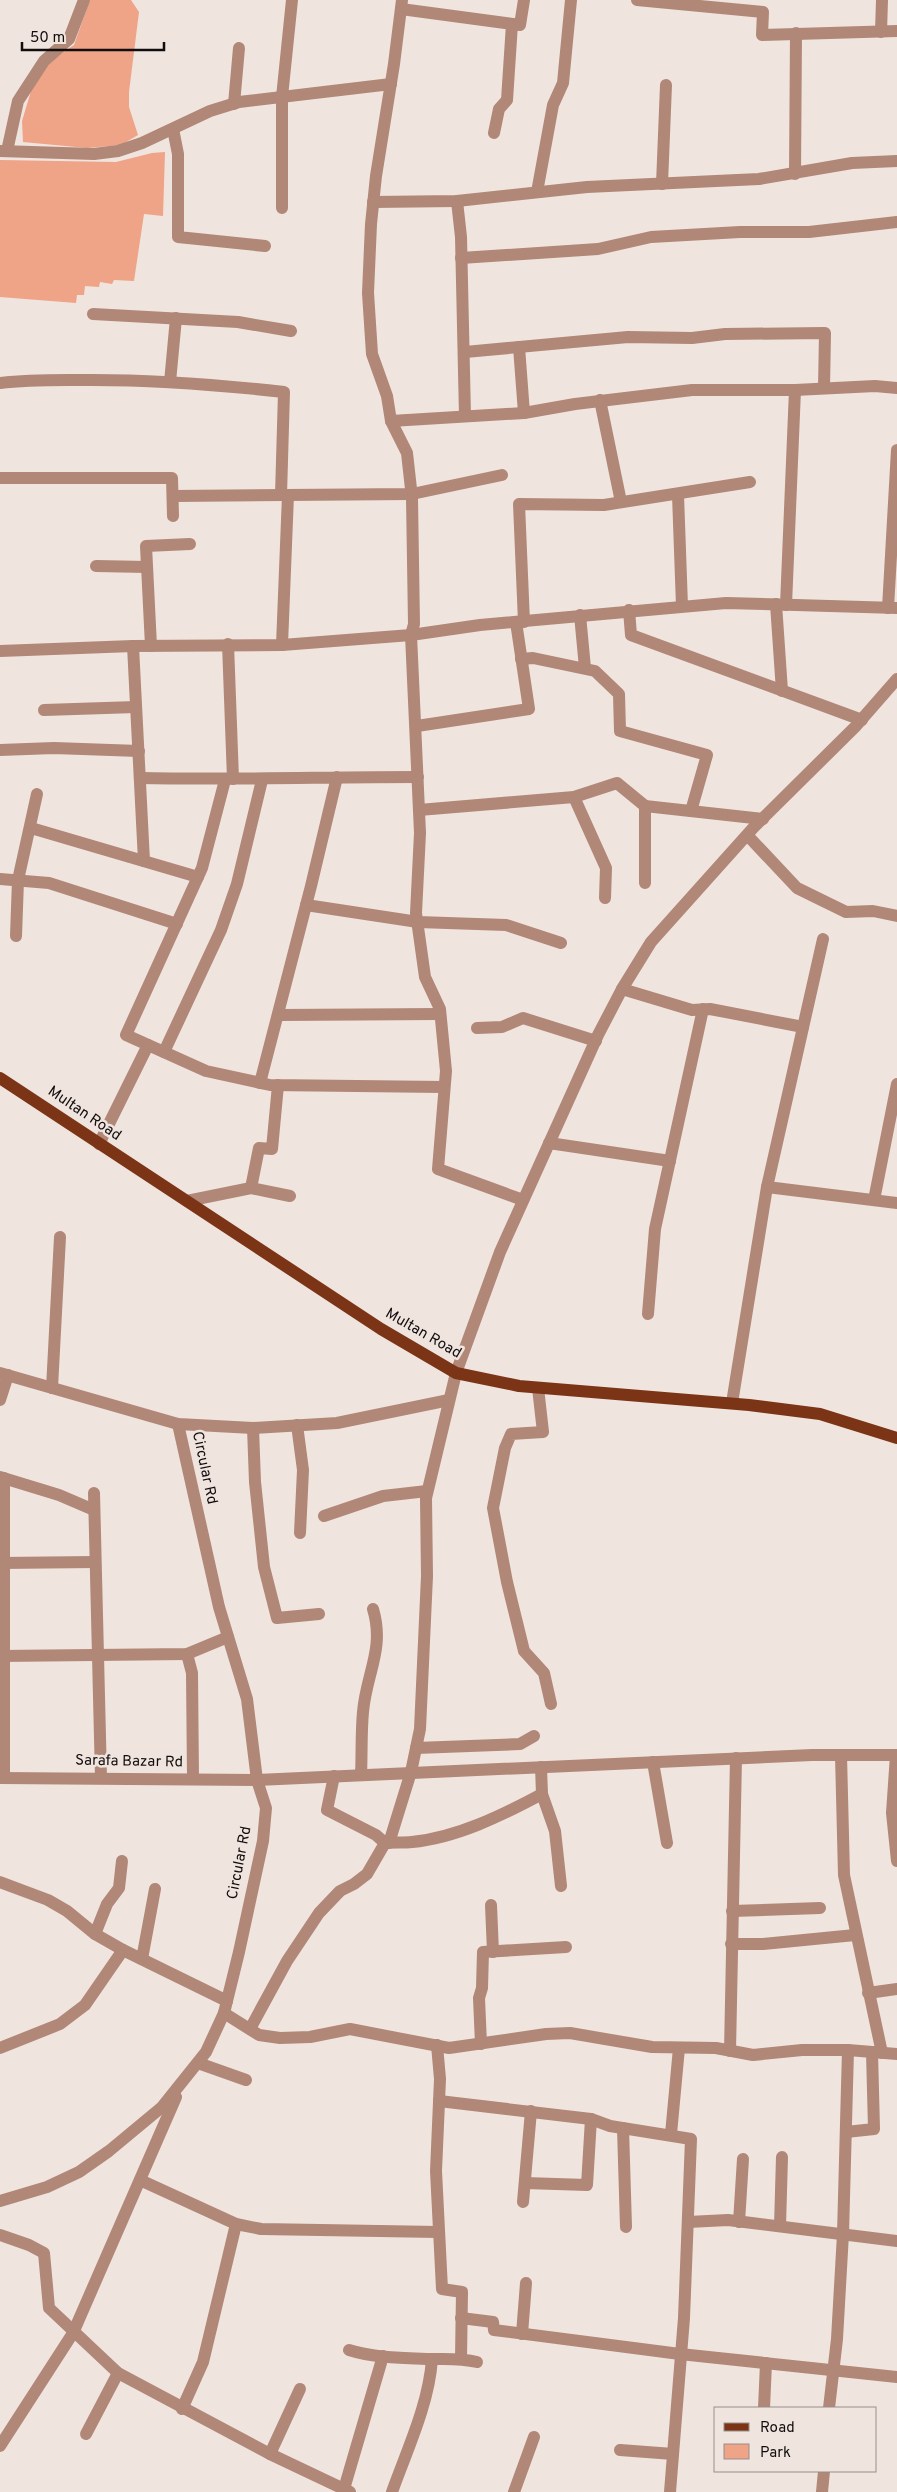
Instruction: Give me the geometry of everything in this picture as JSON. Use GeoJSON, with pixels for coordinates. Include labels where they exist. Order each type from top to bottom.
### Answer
{"type":"FeatureCollection","features":[{"type":"Feature","properties":{"kind":"main road","name":"Multan Road"},"geometry":{"type":"LineString","coordinates":[[0,1078],[381,1329],[456,1373],[519,1386],[732,1403],[820,1414],[897,1438]]}},
{"type":"Feature","properties":{"kind":"street"},"geometry":{"type":"LineString","coordinates":[[84,0],[69,39],[44,60],[18,101],[4,151],[102,153],[142,143],[210,111],[234,104],[391,84]]}},
{"type":"Feature","properties":{"kind":"street"},"geometry":{"type":"LineString","coordinates":[[282,208],[282,97],[292,0]]}},
{"type":"Feature","properties":{"kind":"street"},"geometry":{"type":"LineString","coordinates":[[523,1200],[438,1169],[442,1132],[443,1087],[446,1071],[440,1014],[425,977],[418,922],[419,810],[417,726],[411,634],[414,624],[412,494],[407,453],[391,421],[387,396],[372,354],[368,293],[373,202],[401,4],[520,25],[524,0]]}},
{"type":"Feature","properties":{"kind":"street"},"geometry":{"type":"LineString","coordinates":[[537,192],[553,105],[563,83],[571,0]]}},
{"type":"Feature","properties":{"kind":"street"},"geometry":{"type":"LineString","coordinates":[[637,0],[763,12],[762,36],[796,33],[897,31]]}},
{"type":"Feature","properties":{"kind":"street"},"geometry":{"type":"LineString","coordinates":[[881,32],[882,0]]}},
{"type":"Feature","properties":{"kind":"street"},"geometry":{"type":"LineString","coordinates":[[494,132],[499,109],[507,100],[512,24]]}},
{"type":"Feature","properties":{"kind":"street"},"geometry":{"type":"LineString","coordinates":[[795,174],[796,33]]}},
{"type":"Feature","properties":{"kind":"street"},"geometry":{"type":"LineString","coordinates":[[234,104],[239,48]]}},
{"type":"Feature","properties":{"kind":"street"},"geometry":{"type":"LineString","coordinates":[[662,184],[666,85]]}},
{"type":"Feature","properties":{"kind":"street"},"geometry":{"type":"LineString","coordinates":[[173,129],[178,154],[178,237],[265,246]]}},
{"type":"Feature","properties":{"kind":"street"},"geometry":{"type":"LineString","coordinates":[[373,202],[457,201],[537,192],[759,180],[852,163],[897,161]]}},
{"type":"Feature","properties":{"kind":"street"},"geometry":{"type":"LineString","coordinates":[[457,201],[465,352],[465,416]]}},
{"type":"Feature","properties":{"kind":"street"},"geometry":{"type":"LineString","coordinates":[[461,258],[598,249],[651,237],[740,232],[809,232],[897,222]]}},
{"type":"Feature","properties":{"kind":"street"},"geometry":{"type":"LineString","coordinates":[[93,314],[238,322],[290,331]]}},
{"type":"Feature","properties":{"kind":"street"},"geometry":{"type":"LineString","coordinates":[[170,382],[176,318]]}},
{"type":"Feature","properties":{"kind":"street"},"geometry":{"type":"LineString","coordinates":[[465,352],[628,337],[824,333],[824,388]]}},
{"type":"Feature","properties":{"kind":"street"},"geometry":{"type":"LineString","coordinates":[[519,347],[524,412]]}},
{"type":"Feature","properties":{"kind":"street"},"geometry":{"type":"LineString","coordinates":[[0,384],[28,380],[170,382],[284,392],[282,645]]}},
{"type":"Feature","properties":{"kind":"street"},"geometry":{"type":"LineString","coordinates":[[391,421],[524,412],[600,400],[692,390],[795,390],[875,386],[897,388]]}},
{"type":"Feature","properties":{"kind":"street"},"geometry":{"type":"LineString","coordinates":[[782,691],[781,605],[795,390]]}},
{"type":"Feature","properties":{"kind":"street"},"geometry":{"type":"LineString","coordinates":[[600,400],[621,502]]}},
{"type":"Feature","properties":{"kind":"street"},"geometry":{"type":"LineString","coordinates":[[0,651],[133,646],[282,645],[411,634],[629,610],[726,603],[892,608],[897,450]]}},
{"type":"Feature","properties":{"kind":"street"},"geometry":{"type":"LineString","coordinates":[[172,496],[412,494],[502,475]]}},
{"type":"Feature","properties":{"kind":"street"},"geometry":{"type":"LineString","coordinates":[[0,478],[172,478],[173,516]]}},
{"type":"Feature","properties":{"kind":"street"},"geometry":{"type":"LineString","coordinates":[[417,726],[529,709],[521,659],[519,504],[604,504],[678,495],[750,482]]}},
{"type":"Feature","properties":{"kind":"street"},"geometry":{"type":"LineString","coordinates":[[678,495],[682,606]]}},
{"type":"Feature","properties":{"kind":"street"},"geometry":{"type":"LineString","coordinates":[[151,646],[146,546],[190,544]]}},
{"type":"Feature","properties":{"kind":"street"},"geometry":{"type":"LineString","coordinates":[[96,566],[147,567]]}},
{"type":"Feature","properties":{"kind":"street"},"geometry":{"type":"LineString","coordinates":[[629,610],[631,634],[862,720]]}},
{"type":"Feature","properties":{"kind":"street"},"geometry":{"type":"LineString","coordinates":[[580,615],[585,668]]}},
{"type":"Feature","properties":{"kind":"street"},"geometry":{"type":"LineString","coordinates":[[228,644],[229,779],[198,877],[126,1035],[206,1071],[260,1083],[278,1085],[443,1087]]}},
{"type":"Feature","properties":{"kind":"street"},"geometry":{"type":"LineString","coordinates":[[133,646],[144,861]]}},
{"type":"Feature","properties":{"kind":"street"},"geometry":{"type":"LineString","coordinates":[[521,659],[533,658],[595,671],[618,694],[620,731],[706,755],[691,812]]}},
{"type":"Feature","properties":{"kind":"street"},"geometry":{"type":"LineString","coordinates":[[250,2029],[287,1961],[319,1914],[340,1891],[354,1884],[367,1874],[387,1843],[411,1772],[420,1729],[427,1576],[427,1491],[456,1373],[500,1252],[596,1041],[622,989],[651,942],[763,819],[862,720],[897,678]]}},
{"type":"Feature","properties":{"kind":"street"},"geometry":{"type":"LineString","coordinates":[[44,710],[136,707]]}},
{"type":"Feature","properties":{"kind":"street"},"geometry":{"type":"LineString","coordinates":[[0,750],[54,748],[139,751]]}},
{"type":"Feature","properties":{"kind":"street"},"geometry":{"type":"LineString","coordinates":[[140,778],[262,780],[337,777],[418,777]]}},
{"type":"Feature","properties":{"kind":"street"},"geometry":{"type":"LineString","coordinates":[[260,1083],[337,777]]}},
{"type":"Feature","properties":{"kind":"street"},"geometry":{"type":"LineString","coordinates":[[164,1052],[221,930],[237,884],[262,780]]}},
{"type":"Feature","properties":{"kind":"street"},"geometry":{"type":"LineString","coordinates":[[419,810],[574,797],[617,783],[645,806],[763,819]]}},
{"type":"Feature","properties":{"kind":"street"},"geometry":{"type":"LineString","coordinates":[[16,936],[18,880],[37,794]]}},
{"type":"Feature","properties":{"kind":"street"},"geometry":{"type":"LineString","coordinates":[[574,797],[606,868],[605,898]]}},
{"type":"Feature","properties":{"kind":"street"},"geometry":{"type":"LineString","coordinates":[[645,806],[645,884]]}},
{"type":"Feature","properties":{"kind":"street"},"geometry":{"type":"LineString","coordinates":[[31,828],[198,877]]}},
{"type":"Feature","properties":{"kind":"street"},"geometry":{"type":"LineString","coordinates":[[748,836],[797,888],[846,912],[872,911],[897,916]]}},
{"type":"Feature","properties":{"kind":"street"},"geometry":{"type":"LineString","coordinates":[[0,879],[50,883],[177,924]]}},
{"type":"Feature","properties":{"kind":"street"},"geometry":{"type":"LineString","coordinates":[[306,905],[418,922],[506,925],[561,943]]}},
{"type":"Feature","properties":{"kind":"street"},"geometry":{"type":"LineString","coordinates":[[732,1403],[768,1187],[823,939]]}},
{"type":"Feature","properties":{"kind":"street"},"geometry":{"type":"LineString","coordinates":[[622,989],[692,1010],[703,1009],[803,1027]]}},
{"type":"Feature","properties":{"kind":"street"},"geometry":{"type":"LineString","coordinates":[[648,1314],[655,1229],[703,1009]]}},
{"type":"Feature","properties":{"kind":"street"},"geometry":{"type":"LineString","coordinates":[[278,1015],[440,1014]]}},
{"type":"Feature","properties":{"kind":"street"},"geometry":{"type":"LineString","coordinates":[[477,1028],[502,1027],[522,1018],[596,1041]]}},
{"type":"Feature","properties":{"kind":"street"},"geometry":{"type":"LineString","coordinates":[[99,1144],[148,1045]]}},
{"type":"Feature","properties":{"kind":"street"},"geometry":{"type":"LineString","coordinates":[[874,1200],[897,1084]]}},
{"type":"Feature","properties":{"kind":"street"},"geometry":{"type":"LineString","coordinates":[[251,1188],[258,1148],[272,1149],[278,1085]]}},
{"type":"Feature","properties":{"kind":"street"},"geometry":{"type":"LineString","coordinates":[[549,1143],[670,1161]]}},
{"type":"Feature","properties":{"kind":"street"},"geometry":{"type":"LineString","coordinates":[[768,1187],[897,1203]]}},
{"type":"Feature","properties":{"kind":"street"},"geometry":{"type":"LineString","coordinates":[[187,1201],[251,1188],[290,1196]]}},
{"type":"Feature","properties":{"kind":"street"},"geometry":{"type":"LineString","coordinates":[[52,1388],[60,1237]]}},
{"type":"Feature","properties":{"kind":"street"},"geometry":{"type":"LineString","coordinates":[[0,1400],[4,1374]]}},
{"type":"Feature","properties":{"kind":"street","name":"Circular Rd"},"geometry":{"type":"LineString","coordinates":[[4,1374],[178,1424],[253,1428],[337,1423],[449,1400]]}},
{"type":"Feature","properties":{"kind":"street"},"geometry":{"type":"LineString","coordinates":[[538,1388],[543,1432],[512,1434],[505,1448],[493,1508],[507,1582],[524,1651],[544,1673],[551,1704]]}},
{"type":"Feature","properties":{"kind":"street","name":"Circular Rd"},"geometry":{"type":"LineString","coordinates":[[0,2201],[47,2188],[79,2172],[143,2124],[162,2107],[206,2052],[226,2007],[263,1841],[266,1808],[257,1780],[247,1699],[209,1564],[178,1424]]}},
{"type":"Feature","properties":{"kind":"street"},"geometry":{"type":"LineString","coordinates":[[297,1425],[303,1470],[300,1533]]}},
{"type":"Feature","properties":{"kind":"street"},"geometry":{"type":"LineString","coordinates":[[253,1428],[255,1482],[264,1566],[277,1618],[319,1614]]}},
{"type":"Feature","properties":{"kind":"street"},"geometry":{"type":"LineString","coordinates":[[2,1778],[2,1478],[59,1495],[94,1510]]}},
{"type":"Feature","properties":{"kind":"street"},"geometry":{"type":"LineString","coordinates":[[324,1516],[383,1496],[427,1491]]}},
{"type":"Feature","properties":{"kind":"street"},"geometry":{"type":"LineString","coordinates":[[94,1493],[101,1778]]}},
{"type":"Feature","properties":{"kind":"street"},"geometry":{"type":"LineString","coordinates":[[1,1563],[95,1562]]}},
{"type":"Feature","properties":{"kind":"street"},"geometry":{"type":"LineString","coordinates":[[361,1775],[362,1712],[368,1677],[377,1650],[378,1627],[373,1609]]}},
{"type":"Feature","properties":{"kind":"street"},"geometry":{"type":"LineString","coordinates":[[2,1656],[187,1654],[228,1637]]}},
{"type":"Feature","properties":{"kind":"street"},"geometry":{"type":"LineString","coordinates":[[187,1654],[192,1673],[193,1779]]}},
{"type":"Feature","properties":{"kind":"street"},"geometry":{"type":"LineString","coordinates":[[416,1748],[520,1744],[534,1736]]}},
{"type":"Feature","properties":{"kind":"street"},"geometry":{"type":"LineString","coordinates":[[841,1755],[844,1875],[868,1993],[877,2053],[874,2130],[846,2132]]}},
{"type":"Feature","properties":{"kind":"street"},"geometry":{"type":"LineString","coordinates":[[896,1755],[892,1813],[897,1861]]}},
{"type":"Feature","properties":{"kind":"street","name":"Sarafa Bazar Rd"},"geometry":{"type":"LineString","coordinates":[[2,1778],[257,1780],[736,1758],[896,1755]]}},
{"type":"Feature","properties":{"kind":"street"},"geometry":{"type":"LineString","coordinates":[[730,2051],[736,1758]]}},
{"type":"Feature","properties":{"kind":"street"},"geometry":{"type":"LineString","coordinates":[[653,1762],[666,1843]]}},
{"type":"Feature","properties":{"kind":"street"},"geometry":{"type":"LineString","coordinates":[[541,1767],[542,1794],[555,1831],[561,1886]]}},
{"type":"Feature","properties":{"kind":"street"},"geometry":{"type":"LineString","coordinates":[[334,1776],[327,1810],[376,1835],[387,1843],[412,1842],[450,1833],[499,1817],[542,1794]]}},
{"type":"Feature","properties":{"kind":"street"},"geometry":{"type":"LineString","coordinates":[[95,1934],[107,1904],[119,1888],[122,1862]]}},
{"type":"Feature","properties":{"kind":"street"},"geometry":{"type":"LineString","coordinates":[[0,1882],[48,1900],[67,1911],[95,1934],[226,2007],[259,2035],[280,2038],[310,2038],[350,2029],[449,2048],[546,2034],[570,2033],[652,2047],[730,2051],[753,2055],[802,2050],[848,2050],[897,2054]]}},
{"type":"Feature","properties":{"kind":"street"},"geometry":{"type":"LineString","coordinates":[[142,1959],[155,1889]]}},
{"type":"Feature","properties":{"kind":"street"},"geometry":{"type":"LineString","coordinates":[[491,1905],[493,1952]]}},
{"type":"Feature","properties":{"kind":"street"},"geometry":{"type":"LineString","coordinates":[[732,1911],[820,1908]]}},
{"type":"Feature","properties":{"kind":"street"},"geometry":{"type":"LineString","coordinates":[[731,1944],[763,1944],[855,1935]]}},
{"type":"Feature","properties":{"kind":"street"},"geometry":{"type":"LineString","coordinates":[[481,2044],[479,1998],[482,1988],[482,1952],[566,1947]]}},
{"type":"Feature","properties":{"kind":"street"},"geometry":{"type":"LineString","coordinates":[[0,2048],[60,2024],[85,2005],[123,1950]]}},
{"type":"Feature","properties":{"kind":"street"},"geometry":{"type":"LineString","coordinates":[[868,1993],[897,1989]]}},
{"type":"Feature","properties":{"kind":"street"},"geometry":{"type":"LineString","coordinates":[[437,2045],[439,2101],[436,2171],[442,2289],[462,2292],[461,2358]]}},
{"type":"Feature","properties":{"kind":"street"},"geometry":{"type":"LineString","coordinates":[[671,2134],[679,2048]]}},
{"type":"Feature","properties":{"kind":"street"},"geometry":{"type":"LineString","coordinates":[[828,2407],[837,2339],[843,2234],[848,2050]]}},
{"type":"Feature","properties":{"kind":"street"},"geometry":{"type":"LineString","coordinates":[[198,2062],[246,2080]]}},
{"type":"Feature","properties":{"kind":"street"},"geometry":{"type":"LineString","coordinates":[[0,2446],[73,2333],[182,2084]]}},
{"type":"Feature","properties":{"kind":"street"},"geometry":{"type":"LineString","coordinates":[[439,2101],[591,2119],[623,2128],[671,2134],[691,2139],[688,2222],[670,2492]]}},
{"type":"Feature","properties":{"kind":"street"},"geometry":{"type":"LineString","coordinates":[[523,2202],[531,2111]]}},
{"type":"Feature","properties":{"kind":"street"},"geometry":{"type":"LineString","coordinates":[[525,2183],[587,2185],[591,2119]]}},
{"type":"Feature","properties":{"kind":"street"},"geometry":{"type":"LineString","coordinates":[[623,2128],[626,2227]]}},
{"type":"Feature","properties":{"kind":"street"},"geometry":{"type":"LineString","coordinates":[[780,2226],[782,2157]]}},
{"type":"Feature","properties":{"kind":"street"},"geometry":{"type":"LineString","coordinates":[[739,2222],[743,2159]]}},
{"type":"Feature","properties":{"kind":"street"},"geometry":{"type":"LineString","coordinates":[[140,2180],[236,2224],[261,2229],[438,2232]]}},
{"type":"Feature","properties":{"kind":"street"},"geometry":{"type":"LineString","coordinates":[[688,2222],[739,2222],[897,2241]]}},
{"type":"Feature","properties":{"kind":"street"},"geometry":{"type":"LineString","coordinates":[[182,2408],[203,2362],[236,2224]]}},
{"type":"Feature","properties":{"kind":"street"},"geometry":{"type":"LineString","coordinates":[[0,2235],[29,2245],[44,2254],[49,2308],[73,2333],[118,2373],[270,2454],[347,2491],[383,2356]]}},
{"type":"Feature","properties":{"kind":"street"},"geometry":{"type":"LineString","coordinates":[[522,2334],[526,2283]]}},
{"type":"Feature","properties":{"kind":"street"},"geometry":{"type":"LineString","coordinates":[[461,2318],[493,2322],[494,2330],[522,2334],[680,2354],[897,2377]]}},
{"type":"Feature","properties":{"kind":"street"},"geometry":{"type":"LineString","coordinates":[[349,2350],[362,2355],[432,2359],[461,2358],[477,2362]]}},
{"type":"Feature","properties":{"kind":"street"},"geometry":{"type":"LineString","coordinates":[[392,2492],[418,2419],[431,2373],[432,2359]]}},
{"type":"Feature","properties":{"kind":"street"},"geometry":{"type":"LineString","coordinates":[[764,2407],[766,2362]]}},
{"type":"Feature","properties":{"kind":"street"},"geometry":{"type":"LineString","coordinates":[[86,2434],[118,2373]]}},
{"type":"Feature","properties":{"kind":"street"},"geometry":{"type":"LineString","coordinates":[[270,2454],[300,2389]]}},
{"type":"Feature","properties":{"kind":"street"},"geometry":{"type":"LineString","coordinates":[[514,2492],[534,2437]]}},
{"type":"Feature","properties":{"kind":"street"},"geometry":{"type":"LineString","coordinates":[[620,2450],[673,2454]]}},
{"type":"Feature","properties":{"kind":"street"},"geometry":{"type":"LineString","coordinates":[[822,2492],[824,2472]]}},
{"type":"Feature","properties":{"kind":"green space"},"geometry":{"type":"Polygon","coordinates":[[[90,0],[131,0],[139,12],[129,92],[129,107],[138,135],[121,145],[87,148],[23,142],[22,121],[31,91],[48,62],[74,45],[90,0]]]}},
{"type":"Feature","properties":{"kind":"green space"},"geometry":{"type":"Polygon","coordinates":[[[165,152],[163,216],[144,214],[134,281],[114,280],[112,284],[100,282],[99,287],[85,286],[84,295],[77,295],[76,303],[0,297],[0,160],[116,162],[152,153],[165,152]]]}}]}
